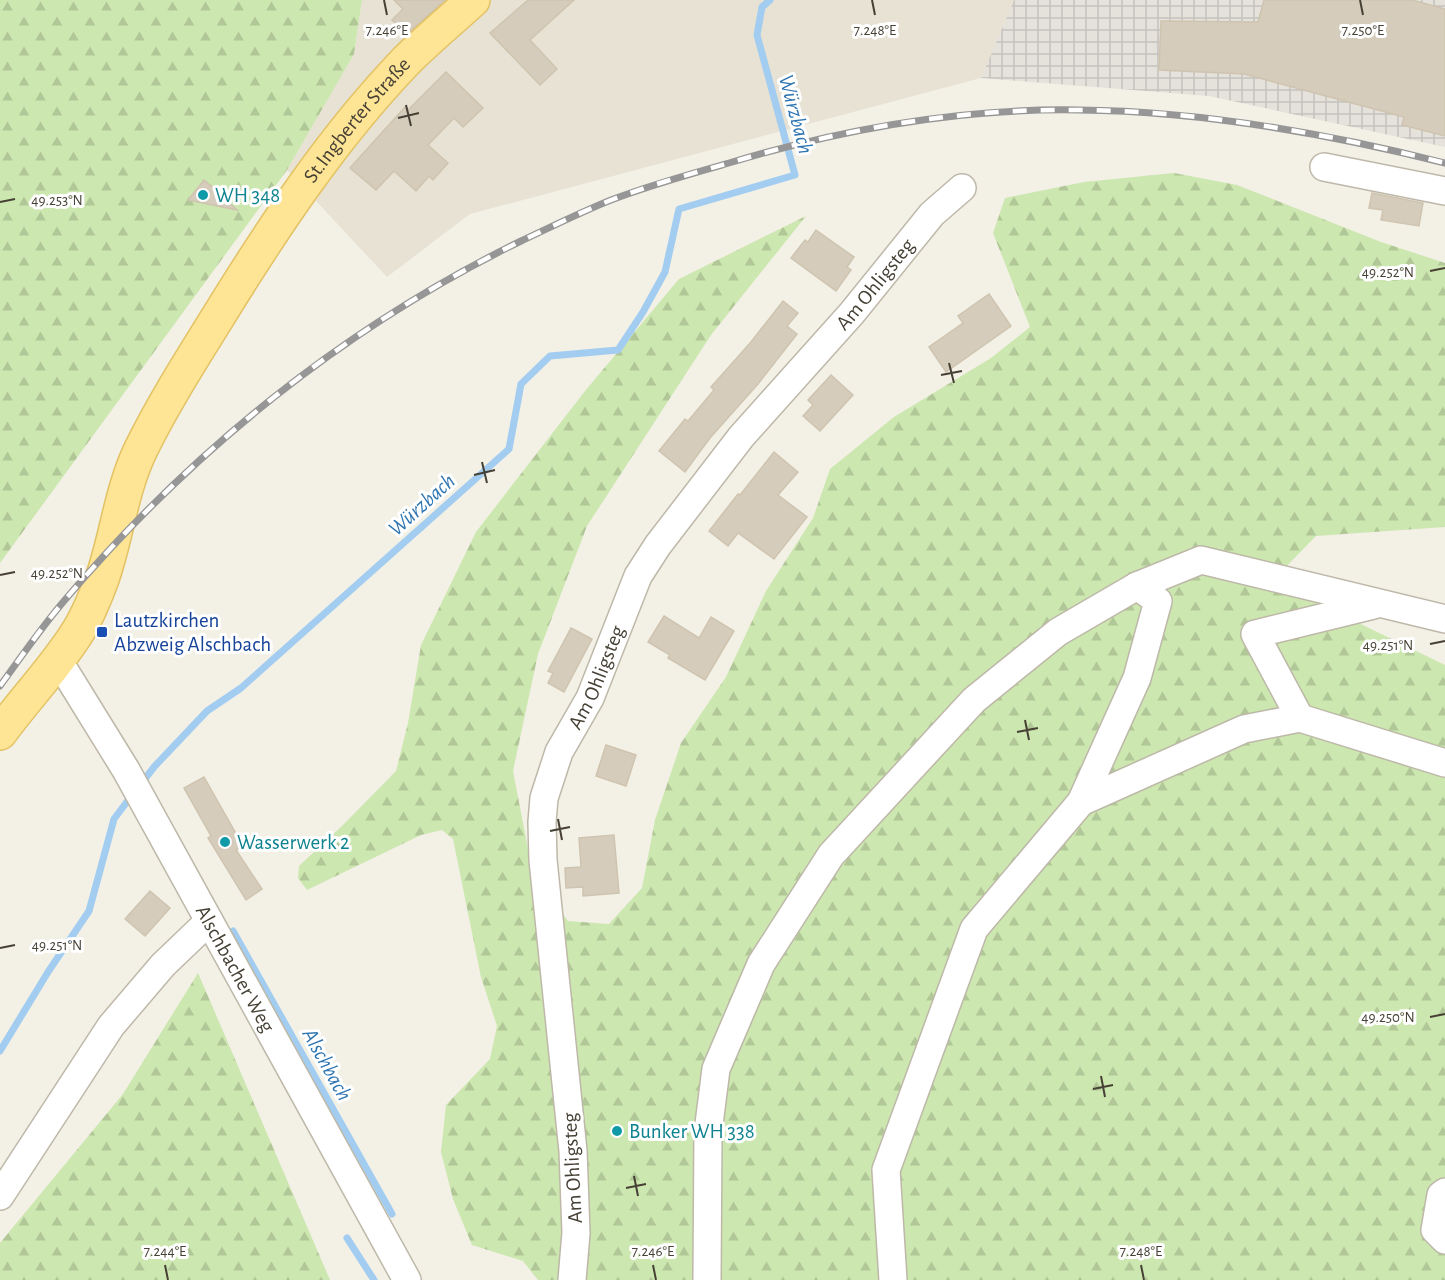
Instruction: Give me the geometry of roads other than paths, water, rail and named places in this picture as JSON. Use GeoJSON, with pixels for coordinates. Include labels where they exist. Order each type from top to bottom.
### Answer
{"type":"FeatureCollection","features":[{"type":"Feature","properties":{"kind":"main road","name":"St.Ingberter Straße"},"geometry":{"type":"LineString","coordinates":[[0,733],[77,634],[102,580],[128,480],[140,452],[163,406],[237,285],[285,213],[361,112],[407,60],[473,0]]}},
{"type":"Feature","properties":{"kind":"street"},"geometry":{"type":"LineString","coordinates":[[1324,167],[1445,191]]}},
{"type":"Feature","properties":{"kind":"street","name":"Am Ohligsteg"},"geometry":{"type":"LineString","coordinates":[[572,1280],[576,1233],[573,1151],[543,860],[542,822],[544,798],[559,752],[590,698],[638,576],[658,545],[741,437],[852,314],[932,214],[962,188]]}},
{"type":"Feature","properties":{"kind":"street"},"geometry":{"type":"LineString","coordinates":[[707,1280],[708,1132],[716,1069],[761,964],[831,855],[974,700],[1058,632],[1137,586],[1201,560],[1445,619]]}},
{"type":"Feature","properties":{"kind":"street"},"geometry":{"type":"LineString","coordinates":[[893,1280],[886,1170],[974,929],[1081,802],[1137,678],[1158,602],[1137,586]]}},
{"type":"Feature","properties":{"kind":"street"},"geometry":{"type":"LineString","coordinates":[[1300,718],[1255,634],[1378,604]]}},
{"type":"Feature","properties":{"kind":"street","name":"Alschbacher Weg"},"geometry":{"type":"LineString","coordinates":[[58,660],[133,782],[407,1280]]}},
{"type":"Feature","properties":{"kind":"street"},"geometry":{"type":"LineString","coordinates":[[1081,802],[1244,729],[1300,718],[1445,763]]}},
{"type":"Feature","properties":{"kind":"street"},"geometry":{"type":"LineString","coordinates":[[0,1196],[111,1026],[163,965],[209,921]]}},
{"type":"Feature","properties":{"kind":"street"},"geometry":{"type":"LineString","coordinates":[[1445,1192],[1441,1195],[1436,1230],[1445,1240]]}},
{"type":"Feature","properties":{"kind":"waterway","name":"Würzbach"},"geometry":{"type":"LineString","coordinates":[[141,784],[207,711],[241,688],[509,449],[521,384],[550,356],[618,350],[643,312],[665,272],[679,209],[795,175],[757,35],[762,7],[770,0]]}},
{"type":"Feature","properties":{"kind":"waterway","name":"Würzbach"},"geometry":{"type":"LineString","coordinates":[[0,1051],[48,972],[89,911],[114,819],[132,795]]}},
{"type":"Feature","properties":{"kind":"waterway","name":"Alschbach"},"geometry":{"type":"LineString","coordinates":[[233,931],[392,1214]]}},
{"type":"Feature","properties":{"kind":"waterway","name":"Alschbach"},"geometry":{"type":"LineString","coordinates":[[347,1238],[374,1280]]}},
{"type":"Feature","properties":{"kind":"railway"},"geometry":{"type":"LineString","coordinates":[[0,686],[56,611],[113,546],[218,444],[274,397],[393,312],[456,275],[521,241],[626,195],[772,151],[858,131],[946,117],[1034,110],[1125,111],[1217,119],[1309,133],[1445,163]]}},
{"type":"Feature","properties":{"kind":"place","name":"WH 348"},"geometry":{"type":"Point","coordinates":[203,195]}},
{"type":"Feature","properties":{"kind":"place","name":"Lautzkirchen Abzweig Alschbach"},"geometry":{"type":"Point","coordinates":[102,632]}},
{"type":"Feature","properties":{"kind":"place","name":"Wasserwerk 2"},"geometry":{"type":"Point","coordinates":[225,842]}},
{"type":"Feature","properties":{"kind":"place","name":"Bunker WH 338"},"geometry":{"type":"Point","coordinates":[617,1131]}}]}
